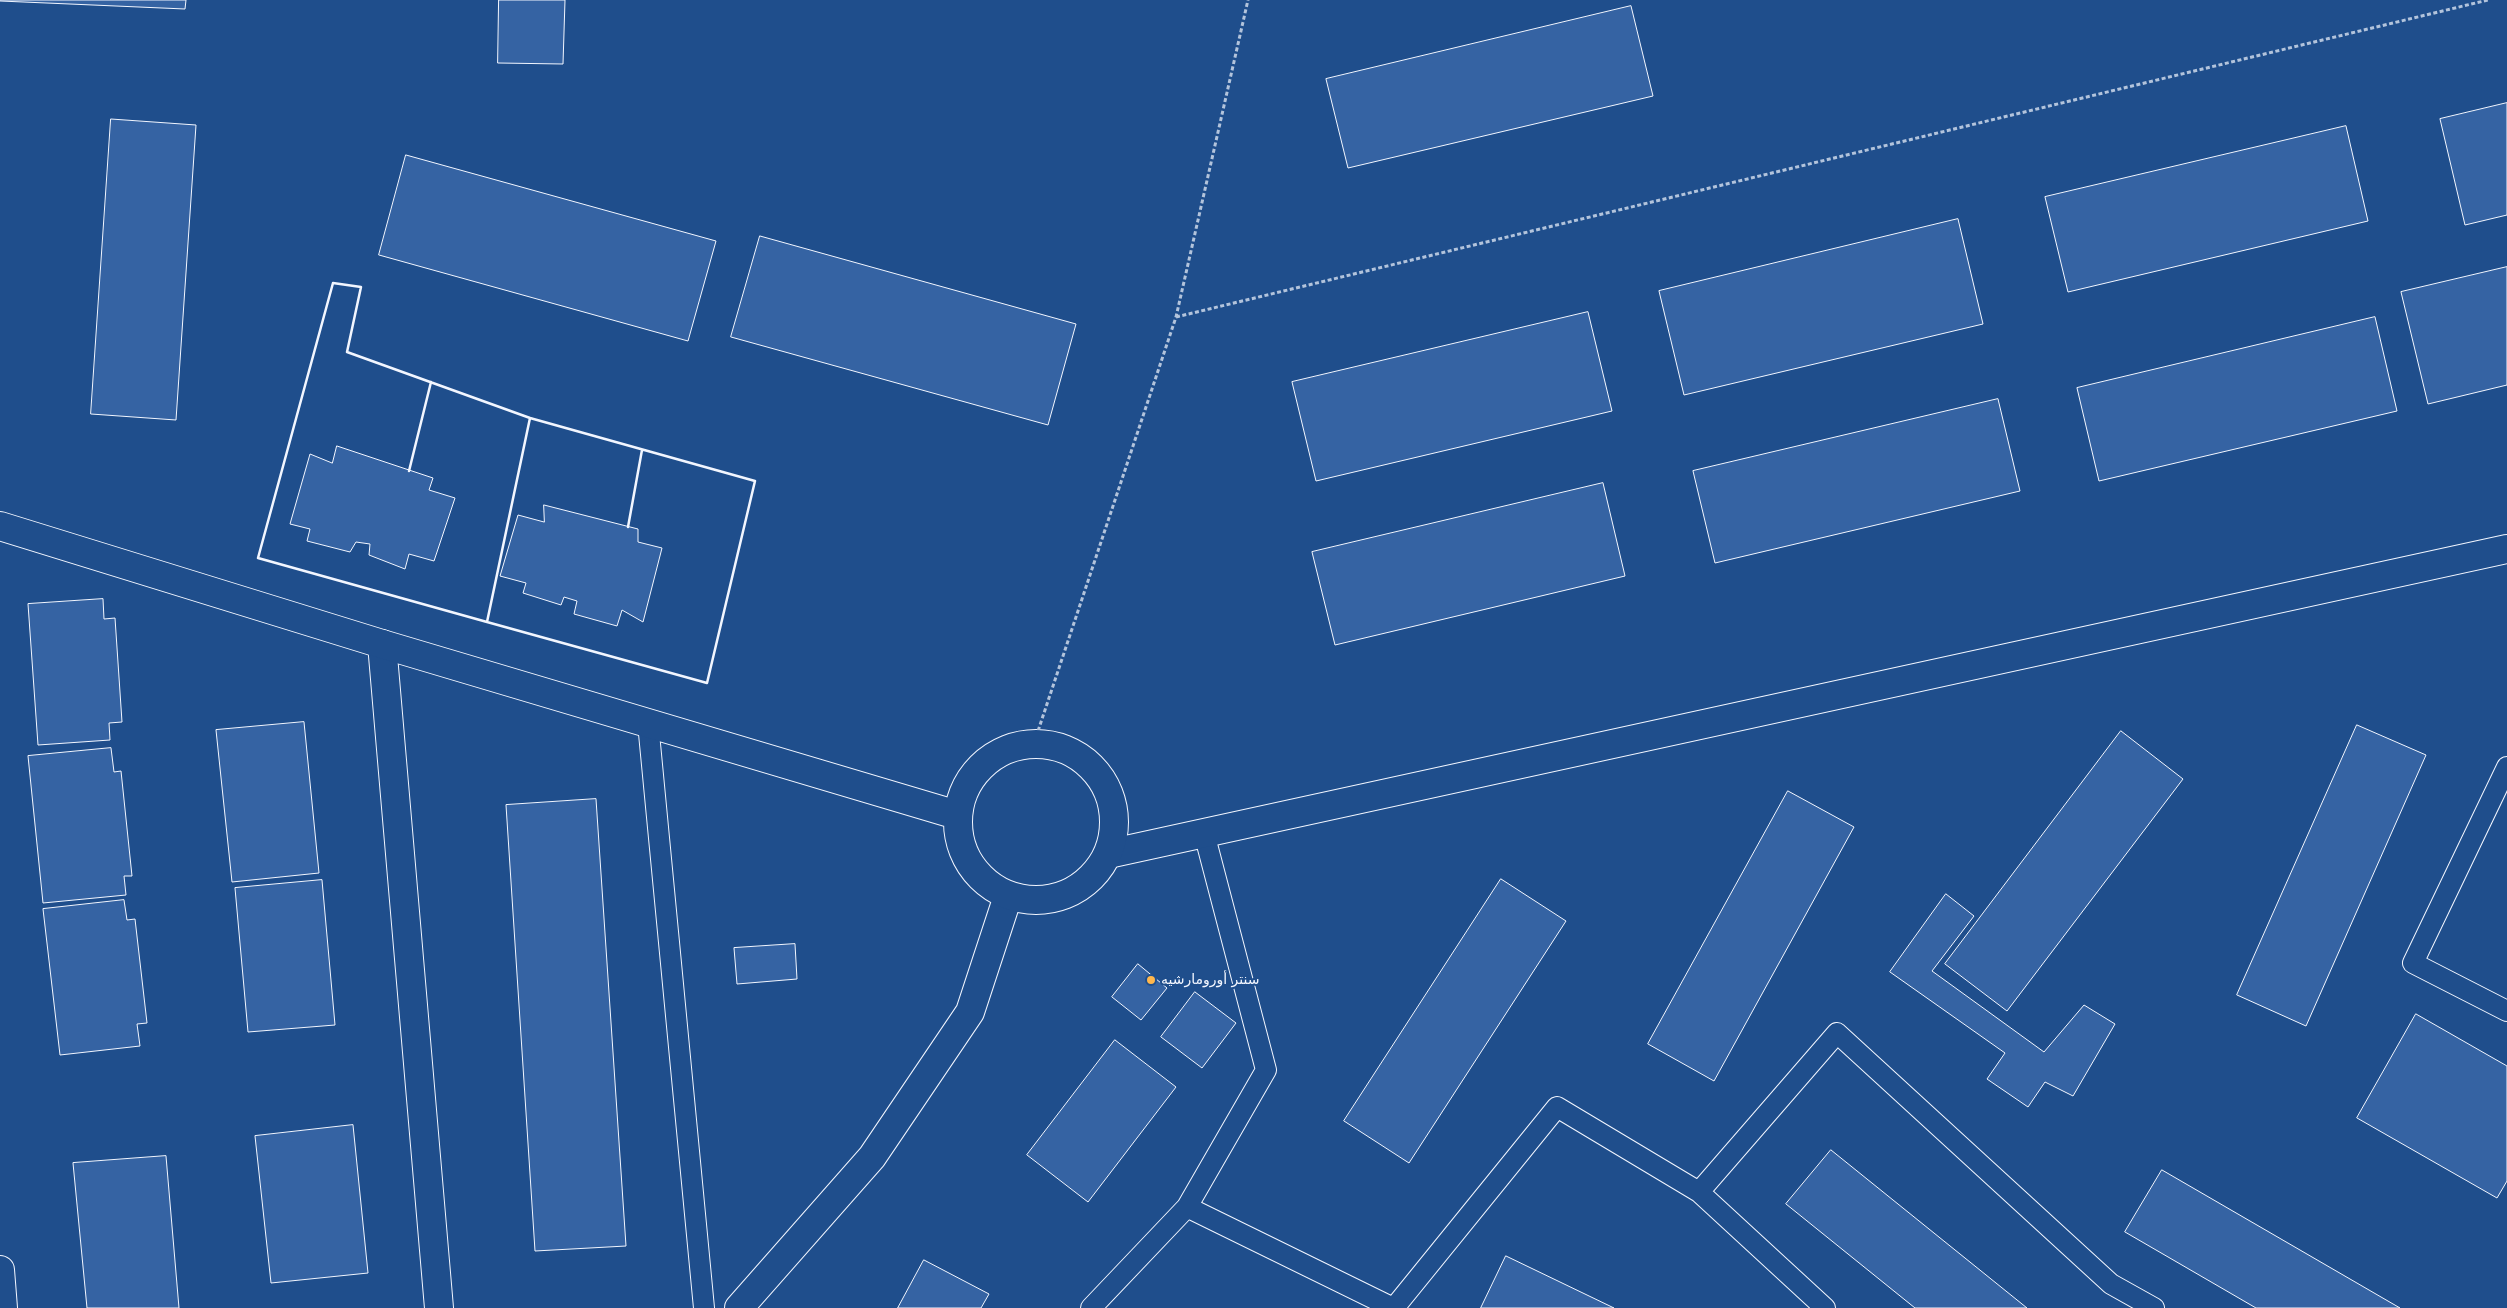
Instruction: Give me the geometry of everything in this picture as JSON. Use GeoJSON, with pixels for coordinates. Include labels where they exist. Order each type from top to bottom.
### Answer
{"type":"FeatureCollection","features":[{"type":"Feature","properties":{"kind":"street"},"geometry":{"type":"LineString","coordinates":[[0,526],[382,644],[957,815]]}},
{"type":"Feature","properties":{"kind":"street"},"geometry":{"type":"LineString","coordinates":[[1108,854],[2507,549]]}},
{"type":"Feature","properties":{"kind":"street"},"geometry":{"type":"LineString","coordinates":[[382,644],[439,1308]]}},
{"type":"Feature","properties":{"kind":"street"},"geometry":{"type":"LineString","coordinates":[[1034,743],[1056,746],[1077,755],[1099,776],[1107,788],[1114,809],[1114,833],[1108,854],[1096,874],[1077,889],[1056,898],[1032,900],[1008,896],[980,877],[962,849],[957,815],[962,793],[974,773],[991,757],[1011,747],[1034,743]]}},
{"type":"Feature","properties":{"kind":"street"},"geometry":{"type":"LineString","coordinates":[[739,1308],[872,1157],[970,1012],[1008,896]]}},
{"type":"Feature","properties":{"kind":"street"},"geometry":{"type":"LineString","coordinates":[[0,1270],[3,1308]]}},
{"type":"Feature","properties":{"kind":"lane"},"geometry":{"type":"LineString","coordinates":[[648,723],[704,1308]]}},
{"type":"Feature","properties":{"kind":"lane"},"geometry":{"type":"LineString","coordinates":[[2507,767],[2413,963],[2507,1011]]}},
{"type":"Feature","properties":{"kind":"lane"},"geometry":{"type":"LineString","coordinates":[[1091,1308],[1187,1207],[1266,1070],[1204,833]]}},
{"type":"Feature","properties":{"kind":"lane"},"geometry":{"type":"LineString","coordinates":[[1699,1192],[1837,1033],[2111,1284],[2154,1308]]}},
{"type":"Feature","properties":{"kind":"lane"},"geometry":{"type":"LineString","coordinates":[[1187,1207],[1394,1308],[1557,1107],[1699,1192],[1825,1308]]}},
{"type":"Feature","properties":{"kind":"path"},"geometry":{"type":"LineString","coordinates":[[1034,743],[1176,317],[1248,0]]}},
{"type":"Feature","properties":{"kind":"path"},"geometry":{"type":"LineString","coordinates":[[1176,317],[2488,0]]}},
{"type":"Feature","properties":{"kind":"building"},"geometry":{"type":"Polygon","coordinates":[[[0,0],[186,0],[185,9],[0,0]]]}},
{"type":"Feature","properties":{"kind":"building"},"geometry":{"type":"Polygon","coordinates":[[[499,0],[565,0],[563,64],[498,63],[499,0]]]}},
{"type":"Feature","properties":{"kind":"building"},"geometry":{"type":"Polygon","coordinates":[[[1631,6],[1653,96],[1348,168],[1326,79],[1631,6]]]}},
{"type":"Feature","properties":{"kind":"building"},"geometry":{"type":"Polygon","coordinates":[[[2507,103],[2507,215],[2465,225],[2440,119],[2507,103]]]}},
{"type":"Feature","properties":{"kind":"building"},"geometry":{"type":"Polygon","coordinates":[[[111,119],[196,125],[176,420],[91,414],[111,119]]]}},
{"type":"Feature","properties":{"kind":"building"},"geometry":{"type":"Polygon","coordinates":[[[2346,126],[2368,221],[2068,292],[2045,197],[2346,126]]]}},
{"type":"Feature","properties":{"kind":"building"},"geometry":{"type":"Polygon","coordinates":[[[406,155],[716,241],[688,341],[379,255],[406,155]]]}},
{"type":"Feature","properties":{"kind":"building"},"geometry":{"type":"Polygon","coordinates":[[[1958,219],[1983,324],[1684,395],[1659,291],[1958,219]]]}},
{"type":"Feature","properties":{"kind":"building"},"geometry":{"type":"Polygon","coordinates":[[[760,236],[1076,324],[1048,425],[731,337],[760,236]]]}},
{"type":"Feature","properties":{"kind":"building"},"geometry":{"type":"Polygon","coordinates":[[[2507,267],[2507,385],[2428,404],[2401,292],[2507,267]]]}},
{"type":"Feature","properties":{"kind":"building"},"geometry":{"type":"Polygon","coordinates":[[[1588,312],[1612,411],[1316,481],[1292,382],[1588,312]]]}},
{"type":"Feature","properties":{"kind":"building"},"geometry":{"type":"Polygon","coordinates":[[[2375,317],[2397,411],[2099,481],[2077,388],[2375,317]]]}},
{"type":"Feature","properties":{"kind":"building"},"geometry":{"type":"Polygon","coordinates":[[[1998,399],[2020,491],[1715,563],[1693,471],[1998,399]]]}},
{"type":"Feature","properties":{"kind":"building"},"geometry":{"type":"Polygon","coordinates":[[[337,446],[433,478],[429,490],[455,498],[434,561],[409,554],[405,569],[369,555],[370,544],[356,542],[350,552],[307,541],[310,529],[290,524],[310,454],[332,463],[337,446]]]}},
{"type":"Feature","properties":{"kind":"building"},"geometry":{"type":"Polygon","coordinates":[[[1603,483],[1625,576],[1335,645],[1312,552],[1603,483]]]}},
{"type":"Feature","properties":{"kind":"building"},"geometry":{"type":"Polygon","coordinates":[[[544,505],[638,529],[638,542],[662,548],[643,622],[622,610],[617,626],[574,614],[577,601],[564,597],[561,605],[523,593],[526,583],[500,576],[518,515],[544,522],[544,505]]]}},
{"type":"Feature","properties":{"kind":"building"},"geometry":{"type":"Polygon","coordinates":[[[103,599],[104,619],[115,618],[122,722],[109,723],[110,740],[38,745],[28,604],[103,599]]]}},
{"type":"Feature","properties":{"kind":"building"},"geometry":{"type":"Polygon","coordinates":[[[304,722],[319,873],[232,882],[216,730],[304,722]]]}},
{"type":"Feature","properties":{"kind":"building"},"geometry":{"type":"Polygon","coordinates":[[[2357,725],[2426,755],[2306,1026],[2237,995],[2357,725]]]}},
{"type":"Feature","properties":{"kind":"building"},"geometry":{"type":"Polygon","coordinates":[[[2121,731],[2183,779],[2007,1011],[1945,964],[2121,731]]]}},
{"type":"Feature","properties":{"kind":"building"},"geometry":{"type":"Polygon","coordinates":[[[111,748],[114,772],[121,771],[132,876],[124,876],[126,895],[43,903],[28,756],[111,748]]]}},
{"type":"Feature","properties":{"kind":"building"},"geometry":{"type":"Polygon","coordinates":[[[1788,791],[1854,827],[1714,1081],[1648,1044],[1788,791]]]}},
{"type":"Feature","properties":{"kind":"building"},"geometry":{"type":"Polygon","coordinates":[[[596,799],[626,1246],[535,1251],[506,805],[596,799]]]}},
{"type":"Feature","properties":{"kind":"building"},"geometry":{"type":"Polygon","coordinates":[[[1501,879],[1566,921],[1409,1163],[1344,1121],[1501,879]]]}},
{"type":"Feature","properties":{"kind":"building"},"geometry":{"type":"Polygon","coordinates":[[[322,880],[335,1025],[248,1032],[235,888],[322,880]]]}},
{"type":"Feature","properties":{"kind":"building"},"geometry":{"type":"Polygon","coordinates":[[[1946,894],[1974,916],[1932,971],[2044,1052],[2084,1005],[2115,1024],[2073,1096],[2045,1082],[2028,1107],[1987,1079],[2005,1053],[1890,972],[1946,894]]]}},
{"type":"Feature","properties":{"kind":"building"},"geometry":{"type":"Polygon","coordinates":[[[124,900],[127,920],[135,919],[147,1023],[137,1024],[140,1046],[60,1055],[43,909],[124,900]]]}},
{"type":"Feature","properties":{"kind":"building"},"geometry":{"type":"Polygon","coordinates":[[[795,944],[797,979],[737,984],[734,948],[795,944]]]}},
{"type":"Feature","properties":{"kind":"building"},"geometry":{"type":"Polygon","coordinates":[[[1138,964],[1167,988],[1141,1020],[1112,997],[1138,964]]]}},
{"type":"Feature","properties":{"kind":"building"},"geometry":{"type":"Polygon","coordinates":[[[1195,992],[1236,1023],[1202,1068],[1161,1037],[1195,992]]]}},
{"type":"Feature","properties":{"kind":"building"},"geometry":{"type":"Polygon","coordinates":[[[2416,1014],[2507,1066],[2507,1181],[2497,1198],[2357,1118],[2416,1014]]]}},
{"type":"Feature","properties":{"kind":"building"},"geometry":{"type":"Polygon","coordinates":[[[1115,1040],[1176,1087],[1088,1202],[1027,1155],[1115,1040]]]}},
{"type":"Feature","properties":{"kind":"building"},"geometry":{"type":"Polygon","coordinates":[[[353,1125],[368,1273],[271,1283],[255,1136],[353,1125]]]}},
{"type":"Feature","properties":{"kind":"building"},"geometry":{"type":"Polygon","coordinates":[[[1831,1150],[2027,1308],[1915,1308],[1786,1204],[1831,1150]]]}},
{"type":"Feature","properties":{"kind":"building"},"geometry":{"type":"Polygon","coordinates":[[[166,1156],[179,1308],[87,1308],[73,1163],[166,1156]]]}},
{"type":"Feature","properties":{"kind":"building"},"geometry":{"type":"Polygon","coordinates":[[[2162,1170],[2400,1308],[2256,1308],[2125,1232],[2162,1170]]]}},
{"type":"Feature","properties":{"kind":"building"},"geometry":{"type":"Polygon","coordinates":[[[1506,1256],[1614,1308],[1481,1308],[1506,1256]]]}},
{"type":"Feature","properties":{"kind":"building"},"geometry":{"type":"Polygon","coordinates":[[[924,1260],[989,1294],[981,1308],[898,1308],[924,1260]]]}},
{"type":"Feature","properties":{"kind":"wall"},"geometry":{"type":"LineString","coordinates":[[333,283],[361,287],[347,352],[530,418],[487,622],[258,558],[333,283]]}},
{"type":"Feature","properties":{"kind":"wall"},"geometry":{"type":"LineString","coordinates":[[409,471],[431,382]]}},
{"type":"Feature","properties":{"kind":"wall"},"geometry":{"type":"LineString","coordinates":[[487,622],[707,683],[755,481],[530,418]]}},
{"type":"Feature","properties":{"kind":"wall"},"geometry":{"type":"LineString","coordinates":[[628,527],[642,450]]}},
{"type":"Feature","properties":{"kind":"place","name":"سنتر أورومارشيه"},"geometry":{"type":"Point","coordinates":[1151,980]}}]}
